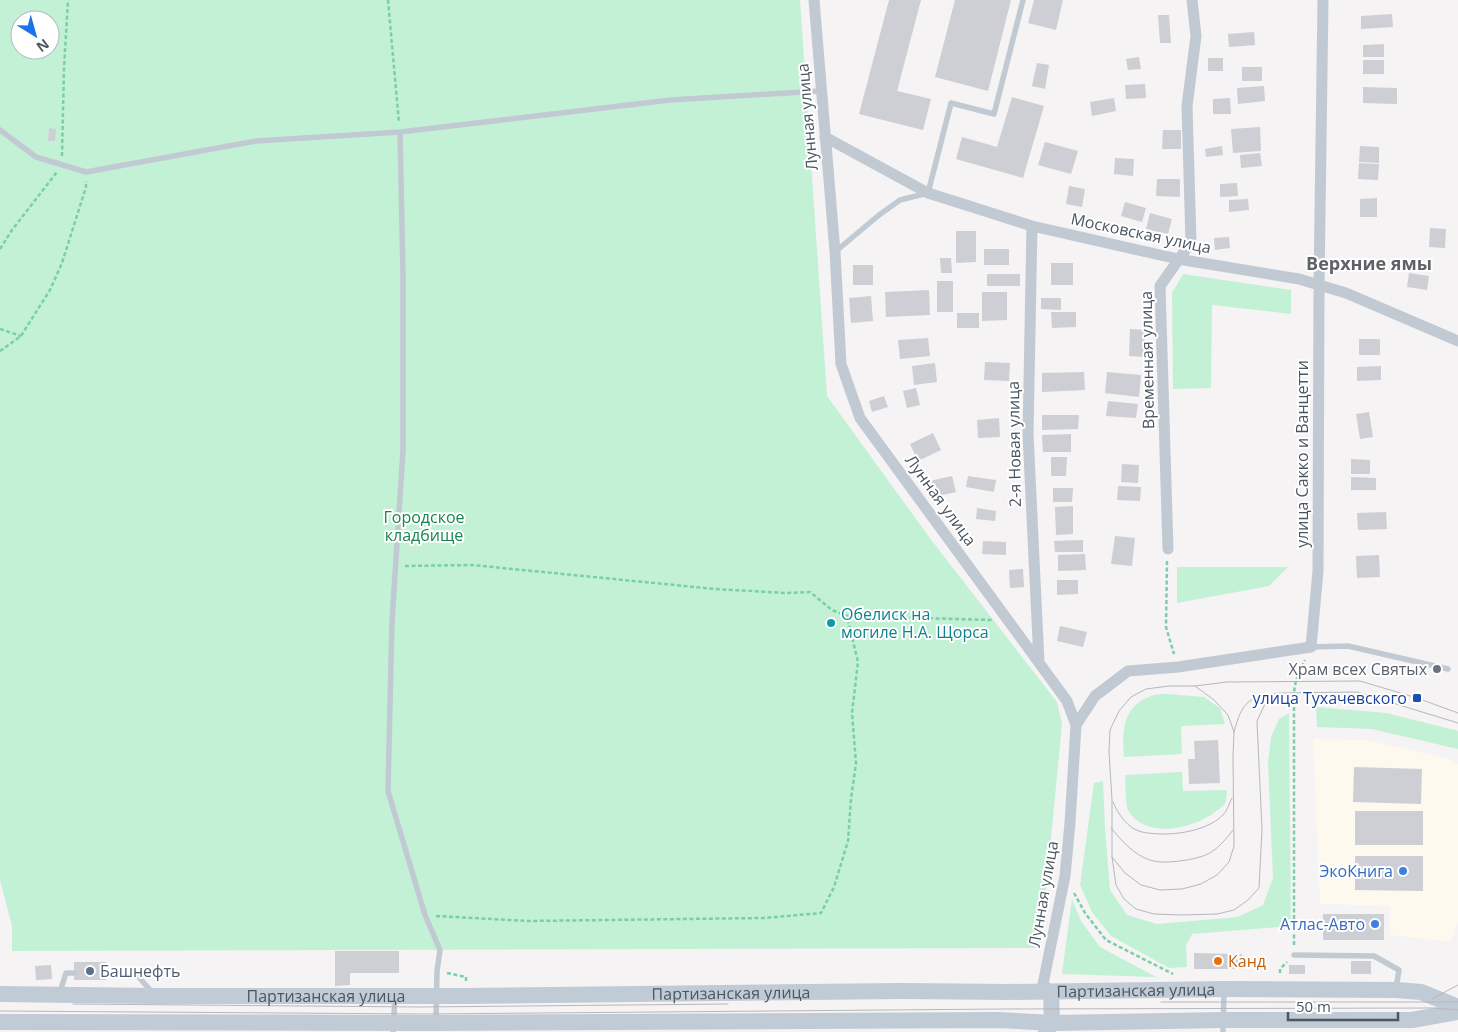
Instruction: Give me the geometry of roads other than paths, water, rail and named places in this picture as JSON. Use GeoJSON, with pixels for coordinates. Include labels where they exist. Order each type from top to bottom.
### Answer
{"type":"FeatureCollection","features":[{"type":"Feature","properties":{"kind":"street","name":"Лунная улица"},"geometry":{"type":"LineString","coordinates":[[814,0],[820,91],[835,252],[842,364],[860,418],[1067,701],[1076,725],[1066,876],[1043,984],[1051,992]]}},
{"type":"Feature","properties":{"kind":"street","name":"Временная улица"},"geometry":{"type":"LineString","coordinates":[[1168,549],[1160,286],[1191,242],[1187,106],[1196,36],[1192,0]]}},
{"type":"Feature","properties":{"kind":"street","name":"улица Сакко и Ванцетти"},"geometry":{"type":"LineString","coordinates":[[1312,647],[1318,571],[1318,285],[1323,0]]}},
{"type":"Feature","properties":{"kind":"street","name":"Московская улица"},"geometry":{"type":"LineString","coordinates":[[825,137],[928,193],[1032,226],[1178,260],[1299,278],[1346,293],[1458,341]]}},
{"type":"Feature","properties":{"kind":"street","name":"2-я Новая улица"},"geometry":{"type":"LineString","coordinates":[[1032,226],[1028,434],[1039,662]]}},
{"type":"Feature","properties":{"kind":"street"},"geometry":{"type":"LineString","coordinates":[[1076,725],[1095,696],[1128,671],[1178,667],[1312,647]]}},
{"type":"Feature","properties":{"kind":"street","name":"Партизанская улица"},"geometry":{"type":"LineString","coordinates":[[0,994],[438,996],[881,991],[1396,990],[1421,992],[1458,1008]]}},
{"type":"Feature","properties":{"kind":"street"},"geometry":{"type":"LineString","coordinates":[[1049,1028],[1051,992]]}},
{"type":"Feature","properties":{"kind":"street","name":"Партизанская улица"},"geometry":{"type":"LineString","coordinates":[[0,1022],[393,1027],[436,1023],[999,1020],[1049,1028],[1223,1026],[1412,1020],[1458,1012]]}},
{"type":"Feature","properties":{"kind":"lane"},"geometry":{"type":"LineString","coordinates":[[835,252],[900,200],[928,193],[951,103],[994,114],[1023,0]]}},
{"type":"Feature","properties":{"kind":"lane"},"geometry":{"type":"LineString","coordinates":[[0,130],[36,157],[86,172],[256,141],[400,132],[670,100],[820,91]]}},
{"type":"Feature","properties":{"kind":"lane"},"geometry":{"type":"LineString","coordinates":[[400,132],[403,276],[403,451],[392,621],[388,791],[425,915],[440,950],[437,971],[436,1023]]}},
{"type":"Feature","properties":{"kind":"lane"},"geometry":{"type":"LineString","coordinates":[[1312,647],[1348,646],[1448,669]]}},
{"type":"Feature","properties":{"kind":"lane"},"geometry":{"type":"LineString","coordinates":[[1294,956],[1374,956],[1399,970],[1396,990]]}},
{"type":"Feature","properties":{"kind":"lane"},"geometry":{"type":"LineString","coordinates":[[106,973],[134,972],[156,996]]}},
{"type":"Feature","properties":{"kind":"lane"},"geometry":{"type":"LineString","coordinates":[[60,994],[66,973],[74,973]]}},
{"type":"Feature","properties":{"kind":"lane"},"geometry":{"type":"LineString","coordinates":[[1223,1026],[1224,990]]}},
{"type":"Feature","properties":{"kind":"lane"},"geometry":{"type":"LineString","coordinates":[[393,1027],[395,996]]}},
{"type":"Feature","properties":{"kind":"tram line"},"geometry":{"type":"LineString","coordinates":[[1458,713],[1417,698],[1360,681],[1227,682],[1146,689],[1131,697],[1119,711],[1110,730],[1112,857],[1116,885],[1124,899],[1136,909],[1154,914],[1181,915],[1217,914],[1234,910],[1248,900],[1259,888],[1262,829],[1257,721],[1265,704],[1281,693],[1357,692],[1458,723]]}},
{"type":"Feature","properties":{"kind":"tram line"},"geometry":{"type":"LineString","coordinates":[[1112,857],[1125,873],[1141,885],[1160,890],[1182,889],[1201,884],[1217,875],[1229,862],[1234,846],[1234,732],[1228,715],[1214,700],[1195,686]]}},
{"type":"Feature","properties":{"kind":"tram line"},"geometry":{"type":"LineString","coordinates":[[1234,732],[1240,714],[1248,702],[1260,696],[1280,693]]}},
{"type":"Feature","properties":{"kind":"tram line"},"geometry":{"type":"LineString","coordinates":[[1113,802],[1121,816],[1132,828],[1142,832],[1173,834],[1196,830],[1215,821],[1223,815],[1232,798]]}},
{"type":"Feature","properties":{"kind":"tram line"},"geometry":{"type":"LineString","coordinates":[[1111,828],[1133,851],[1144,858],[1162,862],[1188,860],[1208,854],[1219,846],[1233,830]]}},
{"type":"Feature","properties":{"kind":"tram line"},"geometry":{"type":"LineString","coordinates":[[1432,999],[1458,985]]}},
{"type":"Feature","properties":{"kind":"tram line"},"geometry":{"type":"LineString","coordinates":[[1161,1002],[1458,1002]]}},
{"type":"Feature","properties":{"kind":"tram line"},"geometry":{"type":"LineString","coordinates":[[73,1004],[421,1007],[728,1004]]}},
{"type":"Feature","properties":{"kind":"tram line"},"geometry":{"type":"LineString","coordinates":[[0,1011],[425,1014],[1002,1009],[1434,1008],[1458,1010]]}},
{"type":"Feature","properties":{"kind":"place","name":"Обелиск на могиле Н.А. Щорса"},"geometry":{"type":"Point","coordinates":[831,623]}},
{"type":"Feature","properties":{"kind":"place","name":"Храм всех Святых"},"geometry":{"type":"Point","coordinates":[1437,669]}},
{"type":"Feature","properties":{"kind":"place","name":"улица Тухачевского"},"geometry":{"type":"Point","coordinates":[1417,698]}},
{"type":"Feature","properties":{"kind":"place","name":"ЭкоКнига"},"geometry":{"type":"Point","coordinates":[1403,871]}},
{"type":"Feature","properties":{"kind":"place","name":"Атлас-Авто"},"geometry":{"type":"Point","coordinates":[1375,924]}},
{"type":"Feature","properties":{"kind":"place","name":"Канд"},"geometry":{"type":"Point","coordinates":[1218,961]}},
{"type":"Feature","properties":{"kind":"place","name":"Башнефть"},"geometry":{"type":"Point","coordinates":[90,971]}},
{"type":"Feature","properties":{"kind":"district","name":"Верхние ямы"},"geometry":{"type":"Point","coordinates":[1369,264]}},
{"type":"Feature","properties":{"kind":"park label","name":"Городское кладбище"},"geometry":{"type":"Point","coordinates":[424,526]}}]}
